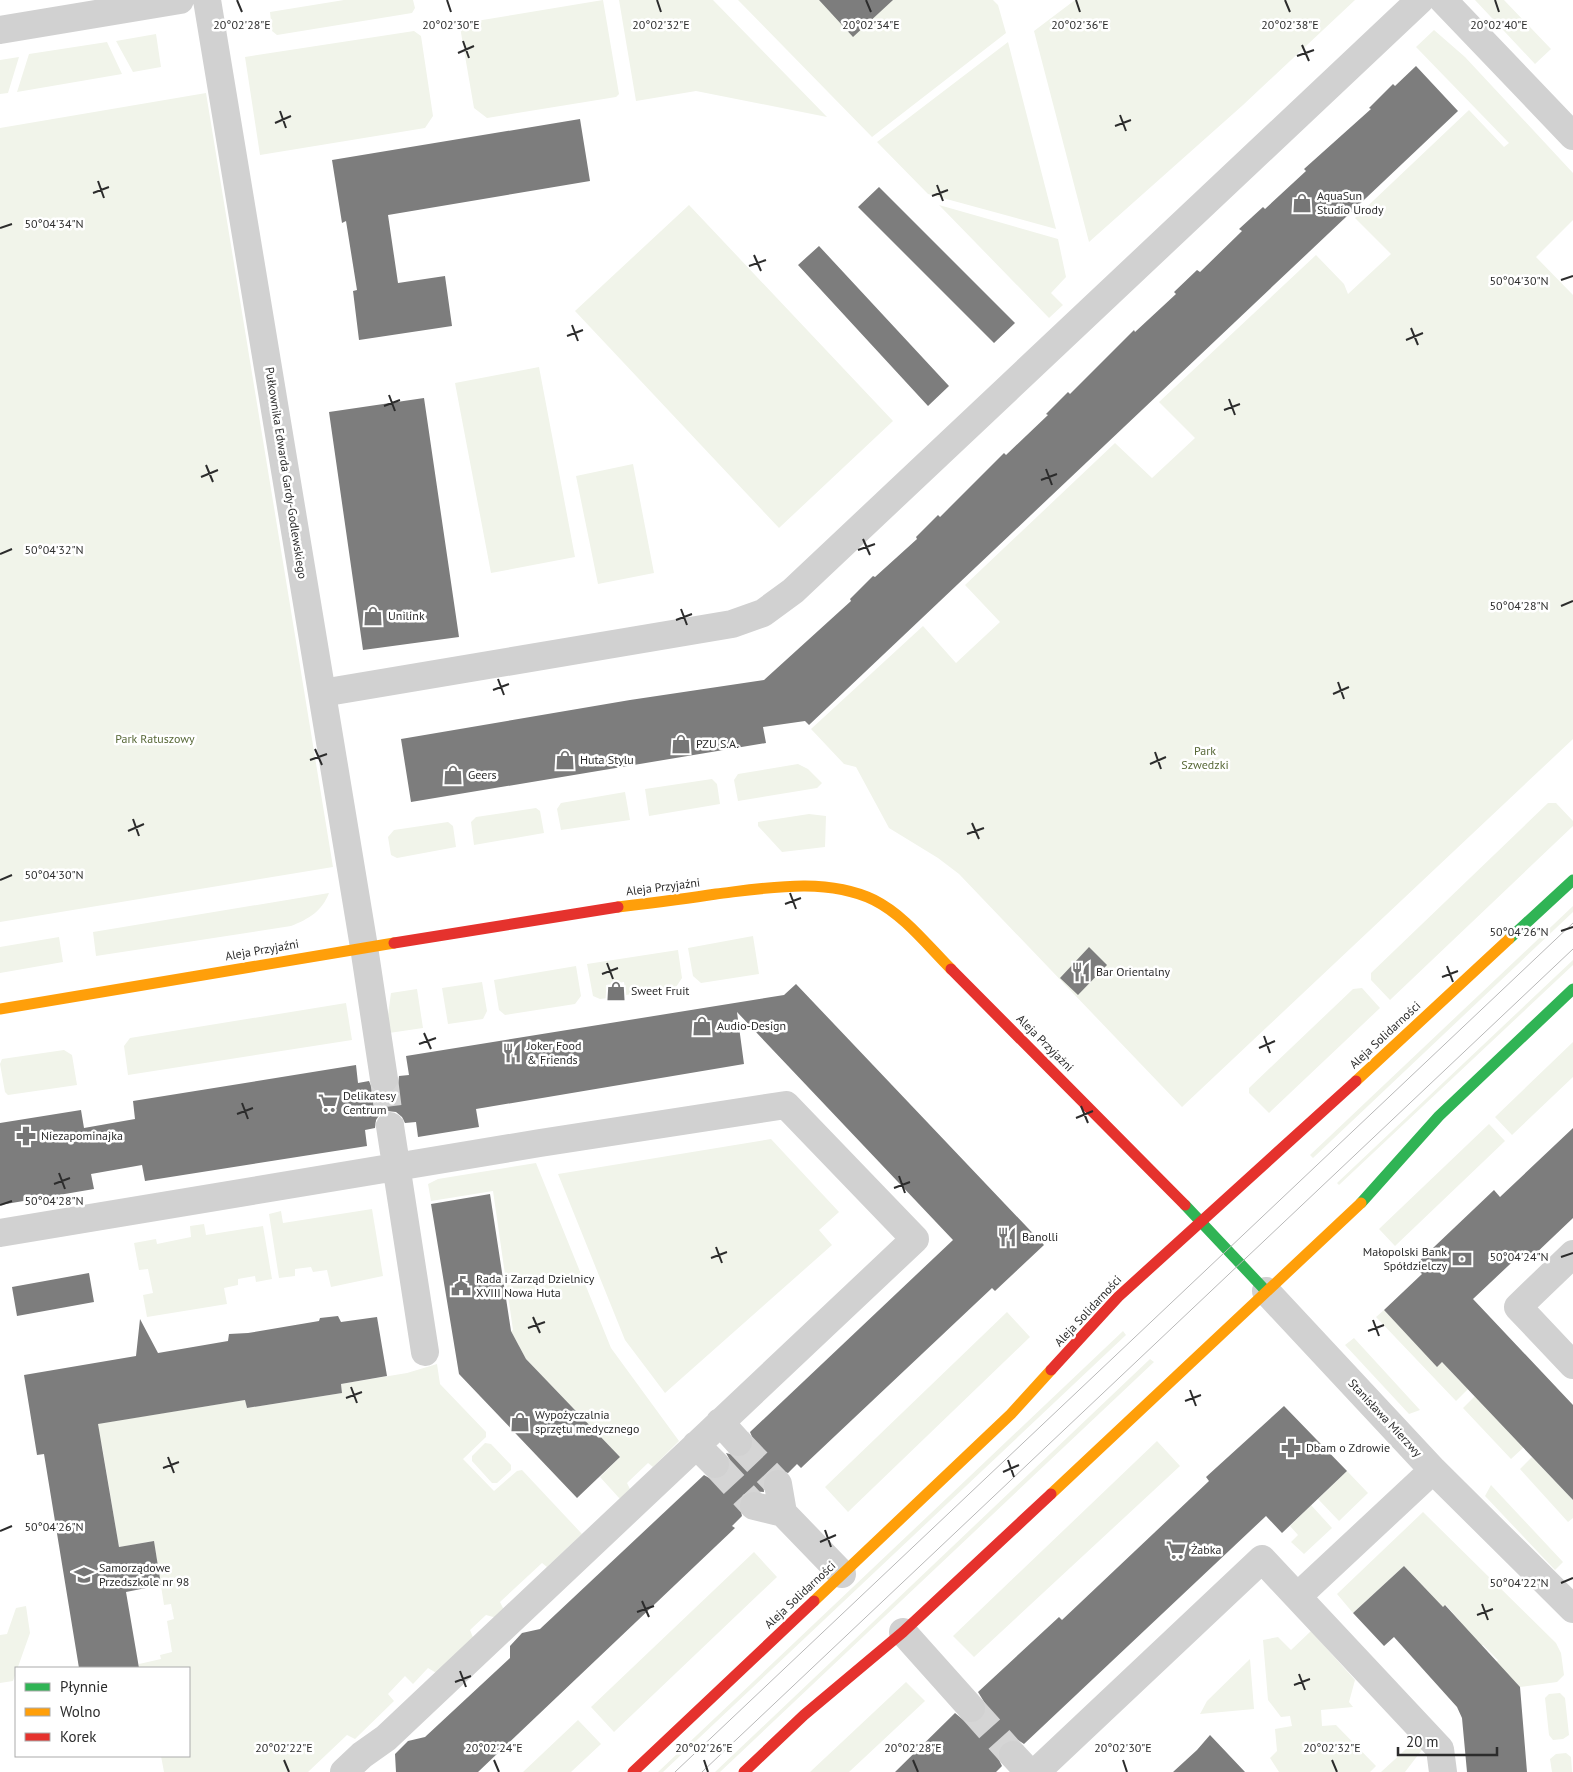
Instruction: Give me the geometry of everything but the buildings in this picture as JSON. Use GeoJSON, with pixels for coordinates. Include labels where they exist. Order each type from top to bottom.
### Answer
{"type":"FeatureCollection","features":[{"type":"Feature","properties":{"kind":"street"},"geometry":{"type":"LineString","coordinates":[[0,30],[180,0]]}},
{"type":"Feature","properties":{"kind":"street","name":"Pułkownika Edwarda Gardy-Godlewskiego"},"geometry":{"type":"LineString","coordinates":[[207,0],[364,947],[384,1079]]}},
{"type":"Feature","properties":{"kind":"street"},"geometry":{"type":"LineString","coordinates":[[322,693],[732,624],[763,613],[801,584],[1071,327],[1420,0]]}},
{"type":"Feature","properties":{"kind":"street"},"geometry":{"type":"LineString","coordinates":[[1443,0],[1573,136]]}},
{"type":"Feature","properties":{"kind":"street","name":"Aleja Solidarności"},"geometry":{"type":"LineString","coordinates":[[633,1772],[1011,1414],[1118,1297],[1573,880]]}},
{"type":"Feature","properties":{"kind":"street","name":"Aleja Przyjaźni"},"geometry":{"type":"LineString","coordinates":[[0,1009],[593,910],[768,888],[812,886],[855,892],[876,901],[902,920],[1202,1222]]}},
{"type":"Feature","properties":{"kind":"street"},"geometry":{"type":"LineString","coordinates":[[744,1772],[804,1715],[903,1632],[1266,1292],[1374,1190],[1439,1116],[1573,990]]}},
{"type":"Feature","properties":{"kind":"street"},"geometry":{"type":"LineString","coordinates":[[0,1232],[786,1105],[915,1239],[386,1738],[362,1755],[344,1772]]}},
{"type":"Feature","properties":{"kind":"street"},"geometry":{"type":"LineString","coordinates":[[390,1126],[425,1352]]}},
{"type":"Feature","properties":{"kind":"street","name":"Stanisława Mierzwy"},"geometry":{"type":"LineString","coordinates":[[1202,1222],[1433,1470],[1571,1604]]}},
{"type":"Feature","properties":{"kind":"street"},"geometry":{"type":"LineString","coordinates":[[1573,1254],[1518,1307],[1573,1366]]}},
{"type":"Feature","properties":{"kind":"street"},"geometry":{"type":"LineString","coordinates":[[720,1422],[738,1442]]}},
{"type":"Feature","properties":{"kind":"street"},"geometry":{"type":"LineString","coordinates":[[696,1445],[715,1464]]}},
{"type":"Feature","properties":{"kind":"street"},"geometry":{"type":"LineString","coordinates":[[1298,1596],[1433,1470]]}},
{"type":"Feature","properties":{"kind":"street"},"geometry":{"type":"LineString","coordinates":[[778,1484],[783,1513]]}},
{"type":"Feature","properties":{"kind":"street"},"geometry":{"type":"LineString","coordinates":[[754,1506],[783,1513],[842,1574]]}},
{"type":"Feature","properties":{"kind":"street"},"geometry":{"type":"LineString","coordinates":[[1036,1772],[1262,1559],[1440,1749],[1442,1772]]}},
{"type":"Feature","properties":{"kind":"street"},"geometry":{"type":"LineString","coordinates":[[903,1632],[971,1708]]}},
{"type":"Feature","properties":{"kind":"green space"},"geometry":{"type":"Polygon","coordinates":[[[344,0],[413,0],[415,8],[412,13],[277,35],[272,31],[270,12],[344,0]]]}},
{"type":"Feature","properties":{"kind":"green space"},"geometry":{"type":"Polygon","coordinates":[[[603,0],[619,94],[616,97],[487,118],[474,108],[460,27],[464,23],[603,0]]]}},
{"type":"Feature","properties":{"kind":"green space"},"geometry":{"type":"Polygon","coordinates":[[[619,0],[713,0],[827,117],[696,91],[636,101],[619,0]]]}},
{"type":"Feature","properties":{"kind":"green space"},"geometry":{"type":"Polygon","coordinates":[[[738,0],[993,0],[998,5],[1006,33],[872,137],[738,0]]]}},
{"type":"Feature","properties":{"kind":"green space"},"geometry":{"type":"Polygon","coordinates":[[[1075,0],[1355,0],[1243,105],[1089,242],[1034,31],[1075,0]]]}},
{"type":"Feature","properties":{"kind":"green space"},"geometry":{"type":"Polygon","coordinates":[[[1475,0],[1504,0],[1551,49],[1535,64],[1475,0]]]}},
{"type":"Feature","properties":{"kind":"green space","name":"Park Szwedzki"},"geometry":{"type":"Polygon","coordinates":[[[1434,30],[1465,57],[1573,173],[1573,220],[1536,257],[1573,295],[1573,739],[1182,1107],[959,874],[938,858],[889,828],[856,767],[844,764],[811,729],[923,626],[956,663],[1000,622],[965,585],[1115,443],[1152,478],[1195,438],[1159,402],[1316,255],[1344,284],[1348,294],[1391,254],[1355,218],[1469,110],[1504,147],[1509,143],[1416,47],[1434,30]]]}},
{"type":"Feature","properties":{"kind":"green space"},"geometry":{"type":"Polygon","coordinates":[[[414,31],[421,36],[433,116],[425,128],[260,155],[245,57],[414,31]]]}},
{"type":"Feature","properties":{"kind":"green space"},"geometry":{"type":"Polygon","coordinates":[[[156,34],[161,67],[133,72],[116,41],[156,34]]]}},
{"type":"Feature","properties":{"kind":"green space"},"geometry":{"type":"Polygon","coordinates":[[[107,42],[122,74],[17,92],[29,54],[107,42]]]}},
{"type":"Feature","properties":{"kind":"green space"},"geometry":{"type":"Polygon","coordinates":[[[1008,42],[1056,229],[928,194],[877,142],[1008,42]]]}},
{"type":"Feature","properties":{"kind":"green space"},"geometry":{"type":"Polygon","coordinates":[[[19,57],[8,93],[0,94],[0,60],[19,57]]]}},
{"type":"Feature","properties":{"kind":"green space","name":"Park Ratuszowy"},"geometry":{"type":"Polygon","coordinates":[[[206,93],[333,867],[0,922],[0,128],[206,93]]]}},
{"type":"Feature","properties":{"kind":"green space"},"geometry":{"type":"Polygon","coordinates":[[[689,205],[893,421],[779,528],[575,311],[689,205]]]}},
{"type":"Feature","properties":{"kind":"green space"},"geometry":{"type":"Polygon","coordinates":[[[939,205],[1058,239],[1066,277],[1051,293],[1063,305],[1049,318],[939,205]]]}},
{"type":"Feature","properties":{"kind":"green space"},"geometry":{"type":"Polygon","coordinates":[[[539,367],[575,557],[491,573],[455,383],[539,367]]]}},
{"type":"Feature","properties":{"kind":"green space"},"geometry":{"type":"Polygon","coordinates":[[[633,464],[654,573],[598,584],[576,476],[633,464]]]}},
{"type":"Feature","properties":{"kind":"green space"},"geometry":{"type":"Polygon","coordinates":[[[798,764],[808,769],[822,783],[817,788],[738,801],[734,780],[738,774],[798,764]]]}},
{"type":"Feature","properties":{"kind":"green space"},"geometry":{"type":"Polygon","coordinates":[[[712,779],[717,784],[720,804],[649,816],[645,789],[712,779]]]}},
{"type":"Feature","properties":{"kind":"green space"},"geometry":{"type":"Polygon","coordinates":[[[625,792],[630,820],[561,830],[557,809],[561,803],[625,792]]]}},
{"type":"Feature","properties":{"kind":"green space"},"geometry":{"type":"Polygon","coordinates":[[[1548,803],[1556,803],[1573,821],[1573,826],[1390,1000],[1371,980],[1371,973],[1548,803]]]}},
{"type":"Feature","properties":{"kind":"green space"},"geometry":{"type":"Polygon","coordinates":[[[536,808],[540,811],[544,833],[474,845],[471,822],[476,817],[536,808]]]}},
{"type":"Feature","properties":{"kind":"green space"},"geometry":{"type":"Polygon","coordinates":[[[809,814],[826,816],[825,847],[782,852],[758,826],[758,822],[809,814]]]}},
{"type":"Feature","properties":{"kind":"green space"},"geometry":{"type":"Polygon","coordinates":[[[448,822],[453,826],[456,847],[397,858],[391,855],[388,837],[394,830],[448,822]]]}},
{"type":"Feature","properties":{"kind":"green space"},"geometry":{"type":"Polygon","coordinates":[[[329,893],[319,910],[291,926],[96,956],[93,932],[329,893]]]}},
{"type":"Feature","properties":{"kind":"green space"},"geometry":{"type":"Polygon","coordinates":[[[1573,906],[1573,912],[1313,1158],[1310,1155],[1573,906]]]}},
{"type":"Feature","properties":{"kind":"green space"},"geometry":{"type":"Polygon","coordinates":[[[753,936],[759,974],[701,983],[693,976],[688,948],[753,936]]]}},
{"type":"Feature","properties":{"kind":"green space"},"geometry":{"type":"Polygon","coordinates":[[[59,937],[63,962],[0,973],[0,947],[59,937]]]}},
{"type":"Feature","properties":{"kind":"green space"},"geometry":{"type":"Polygon","coordinates":[[[678,950],[682,978],[676,987],[626,995],[624,982],[606,985],[608,998],[600,999],[593,996],[587,964],[678,950]]]}},
{"type":"Feature","properties":{"kind":"green space"},"geometry":{"type":"Polygon","coordinates":[[[1573,960],[1573,965],[1339,1185],[1337,1183],[1573,960]]]}},
{"type":"Feature","properties":{"kind":"green space"},"geometry":{"type":"Polygon","coordinates":[[[576,966],[581,996],[575,1004],[505,1015],[499,1010],[494,980],[576,966]]]}},
{"type":"Feature","properties":{"kind":"green space"},"geometry":{"type":"Polygon","coordinates":[[[482,982],[487,1011],[483,1019],[448,1024],[442,988],[482,982]]]}},
{"type":"Feature","properties":{"kind":"green space"},"geometry":{"type":"Polygon","coordinates":[[[1362,988],[1380,1008],[1269,1113],[1249,1093],[1249,1088],[1353,989],[1362,988]]]}},
{"type":"Feature","properties":{"kind":"green space"},"geometry":{"type":"Polygon","coordinates":[[[417,989],[423,1028],[389,1033],[387,1023],[391,993],[417,989]]]}},
{"type":"Feature","properties":{"kind":"green space"},"geometry":{"type":"Polygon","coordinates":[[[346,1003],[352,1040],[128,1075],[124,1046],[130,1038],[346,1003]]]}},
{"type":"Feature","properties":{"kind":"green space"},"geometry":{"type":"Polygon","coordinates":[[[1573,1042],[1573,1077],[1512,1135],[1495,1117],[1573,1042]]]}},
{"type":"Feature","properties":{"kind":"green space"},"geometry":{"type":"Polygon","coordinates":[[[64,1050],[72,1055],[77,1085],[8,1095],[5,1092],[0,1064],[2,1059],[64,1050]]]}},
{"type":"Feature","properties":{"kind":"green space"},"geometry":{"type":"Polygon","coordinates":[[[1489,1124],[1505,1141],[1395,1246],[1379,1229],[1489,1124]]]}},
{"type":"Feature","properties":{"kind":"green space"},"geometry":{"type":"Polygon","coordinates":[[[771,1139],[839,1212],[819,1230],[832,1245],[665,1393],[625,1340],[558,1174],[771,1139]]]}},
{"type":"Feature","properties":{"kind":"green space"},"geometry":{"type":"Polygon","coordinates":[[[536,1163],[611,1348],[679,1441],[653,1467],[648,1463],[627,1483],[630,1489],[620,1499],[600,1477],[620,1457],[526,1359],[511,1331],[513,1330],[493,1191],[431,1201],[428,1184],[438,1179],[536,1163]]]}},
{"type":"Feature","properties":{"kind":"green space"},"geometry":{"type":"Polygon","coordinates":[[[372,1209],[383,1276],[331,1287],[327,1270],[313,1272],[311,1267],[295,1269],[295,1276],[279,1278],[269,1214],[281,1211],[283,1223],[372,1209]]]}},
{"type":"Feature","properties":{"kind":"green space"},"geometry":{"type":"Polygon","coordinates":[[[204,1224],[206,1235],[263,1226],[272,1279],[256,1282],[255,1276],[238,1279],[238,1285],[224,1288],[227,1304],[147,1317],[143,1295],[153,1293],[148,1269],[139,1270],[134,1243],[156,1239],[157,1244],[191,1237],[190,1226],[204,1224]]]}},
{"type":"Feature","properties":{"kind":"green space"},"geometry":{"type":"Polygon","coordinates":[[[1384,1310],[1437,1366],[1442,1362],[1468,1389],[1456,1401],[1376,1317],[1384,1310]]]}},
{"type":"Feature","properties":{"kind":"green space"},"geometry":{"type":"Polygon","coordinates":[[[1007,1312],[1030,1337],[848,1512],[825,1487],[1007,1312]]]}},
{"type":"Feature","properties":{"kind":"green space"},"geometry":{"type":"Polygon","coordinates":[[[1123,1331],[1126,1335],[663,1772],[658,1772],[1123,1331]]]}},
{"type":"Feature","properties":{"kind":"green space"},"geometry":{"type":"Polygon","coordinates":[[[1354,1338],[1420,1410],[1409,1414],[1345,1345],[1354,1338]]]}},
{"type":"Feature","properties":{"kind":"green space"},"geometry":{"type":"Polygon","coordinates":[[[1150,1359],[1154,1362],[720,1772],[715,1772],[1150,1359]]]}},
{"type":"Feature","properties":{"kind":"green space"},"geometry":{"type":"Polygon","coordinates":[[[437,1364],[440,1384],[486,1432],[486,1437],[463,1459],[494,1491],[517,1471],[522,1470],[582,1534],[547,1567],[542,1563],[500,1602],[505,1612],[497,1618],[486,1615],[470,1630],[474,1640],[438,1674],[428,1668],[413,1684],[405,1676],[388,1694],[394,1701],[355,1739],[347,1735],[308,1772],[164,1772],[161,1757],[190,1757],[190,1667],[139,1667],[139,1664],[161,1659],[160,1655],[172,1652],[167,1621],[174,1619],[171,1604],[164,1605],[154,1541],[119,1547],[102,1446],[95,1424],[245,1400],[247,1408],[342,1393],[341,1384],[407,1373],[437,1364]]]}},
{"type":"Feature","properties":{"kind":"green space"},"geometry":{"type":"Polygon","coordinates":[[[1475,1396],[1524,1447],[1511,1459],[1463,1408],[1475,1396]]]}},
{"type":"Feature","properties":{"kind":"green space"},"geometry":{"type":"Polygon","coordinates":[[[1157,1441],[1180,1466],[974,1657],[953,1636],[1157,1441]]]}},
{"type":"Feature","properties":{"kind":"green space"},"geometry":{"type":"Polygon","coordinates":[[[485,1443],[491,1444],[511,1465],[511,1470],[497,1483],[492,1483],[472,1461],[472,1456],[485,1443]]]}},
{"type":"Feature","properties":{"kind":"green space"},"geometry":{"type":"Polygon","coordinates":[[[1532,1457],[1573,1500],[1573,1518],[1568,1522],[1520,1469],[1532,1457]]]}},
{"type":"Feature","properties":{"kind":"green space"},"geometry":{"type":"Polygon","coordinates":[[[1347,1471],[1368,1493],[1339,1521],[1318,1499],[1347,1471]]]}},
{"type":"Feature","properties":{"kind":"green space"},"geometry":{"type":"Polygon","coordinates":[[[1491,1485],[1563,1562],[1555,1570],[1485,1496],[1491,1485]]]}},
{"type":"Feature","properties":{"kind":"green space"},"geometry":{"type":"Polygon","coordinates":[[[1311,1505],[1332,1528],[1304,1554],[1291,1542],[1298,1535],[1290,1526],[1311,1505]]]}},
{"type":"Feature","properties":{"kind":"green space"},"geometry":{"type":"Polygon","coordinates":[[[1423,1512],[1556,1643],[1561,1653],[1564,1675],[1557,1682],[1520,1687],[1496,1663],[1498,1660],[1483,1645],[1481,1646],[1459,1623],[1460,1621],[1446,1605],[1443,1607],[1404,1566],[1353,1613],[1337,1594],[1423,1512]]]}},
{"type":"Feature","properties":{"kind":"green space"},"geometry":{"type":"Polygon","coordinates":[[[754,1552],[777,1577],[614,1732],[591,1707],[754,1552]]]}},
{"type":"Feature","properties":{"kind":"green space"},"geometry":{"type":"Polygon","coordinates":[[[26,1606],[30,1633],[18,1667],[15,1667],[13,1681],[0,1683],[0,1635],[7,1634],[16,1608],[26,1606]]]}},
{"type":"Feature","properties":{"kind":"green space"},"geometry":{"type":"Polygon","coordinates":[[[1311,1631],[1355,1680],[1349,1702],[1353,1707],[1321,1710],[1322,1726],[1336,1725],[1376,1766],[1370,1772],[1279,1772],[1270,1758],[1277,1751],[1275,1729],[1292,1726],[1290,1716],[1281,1717],[1268,1700],[1263,1640],[1278,1637],[1291,1650],[1311,1631]]]}},
{"type":"Feature","properties":{"kind":"green space"},"geometry":{"type":"Polygon","coordinates":[[[1250,1659],[1254,1709],[1200,1714],[1207,1701],[1250,1659]]]}},
{"type":"Feature","properties":{"kind":"green space"},"geometry":{"type":"Polygon","coordinates":[[[906,1682],[925,1701],[849,1772],[810,1772],[906,1682]]]}},
{"type":"Feature","properties":{"kind":"green space"},"geometry":{"type":"Polygon","coordinates":[[[1560,1693],[1565,1698],[1569,1735],[1563,1739],[1553,1740],[1549,1735],[1545,1698],[1549,1694],[1560,1693]]]}},
{"type":"Feature","properties":{"kind":"green space"},"geometry":{"type":"Polygon","coordinates":[[[578,1720],[601,1744],[571,1772],[523,1772],[578,1720]]]}},
{"type":"Feature","properties":{"kind":"green space"},"geometry":{"type":"Polygon","coordinates":[[[1418,1738],[1425,1746],[1405,1772],[1381,1772],[1418,1738]]]}},
{"type":"Feature","properties":{"kind":"green space"},"geometry":{"type":"Polygon","coordinates":[[[1566,1753],[1571,1757],[1572,1772],[1552,1772],[1550,1759],[1556,1754],[1566,1753]]]}},
{"type":"Feature","properties":{"kind":"tunnel"},"geometry":{"type":"LineString","coordinates":[[384,1079],[390,1126]]}},
{"type":"Feature","properties":{"kind":"tunnel"},"geometry":{"type":"LineString","coordinates":[[738,1442],[778,1484]]}},
{"type":"Feature","properties":{"kind":"tunnel"},"geometry":{"type":"LineString","coordinates":[[715,1464],[754,1506]]}},
{"type":"Feature","properties":{"kind":"tunnel"},"geometry":{"type":"LineString","coordinates":[[971,1708],[1013,1755]]}},
{"type":"Feature","properties":{"kind":"tram line"},"geometry":{"type":"LineString","coordinates":[[675,1772],[1573,923]]}},
{"type":"Feature","properties":{"kind":"tram line"},"geometry":{"type":"LineString","coordinates":[[702,1772],[1573,949]]}},
{"type":"Feature","properties":{"kind":"traffic: fast"},"geometry":{"type":"LineString","coordinates":[[1509,939],[1573,880]]}},
{"type":"Feature","properties":{"kind":"traffic: fast"},"geometry":{"type":"LineString","coordinates":[[1361,1203],[1439,1116],[1573,989]]}},
{"type":"Feature","properties":{"kind":"traffic: fast"},"geometry":{"type":"LineString","coordinates":[[1185,1205],[1266,1291]]}},
{"type":"Feature","properties":{"kind":"traffic: slow"},"geometry":{"type":"LineString","coordinates":[[618,907],[776,887],[816,886],[836,889],[856,893],[885,906],[915,931],[951,969]]}},
{"type":"Feature","properties":{"kind":"traffic: slow"},"geometry":{"type":"LineString","coordinates":[[1356,1081],[1509,939]]}},
{"type":"Feature","properties":{"kind":"traffic: slow"},"geometry":{"type":"LineString","coordinates":[[0,1009],[394,943]]}},
{"type":"Feature","properties":{"kind":"traffic: slow"},"geometry":{"type":"LineString","coordinates":[[1051,1494],[1361,1203]]}},
{"type":"Feature","properties":{"kind":"traffic: slow"},"geometry":{"type":"LineString","coordinates":[[814,1601],[1011,1414],[1051,1370]]}},
{"type":"Feature","properties":{"kind":"traffic: jam"},"geometry":{"type":"LineString","coordinates":[[394,943],[618,907]]}},
{"type":"Feature","properties":{"kind":"traffic: jam"},"geometry":{"type":"LineString","coordinates":[[951,969],[1185,1205]]}},
{"type":"Feature","properties":{"kind":"traffic: jam"},"geometry":{"type":"LineString","coordinates":[[1051,1370],[1118,1297],[1356,1081]]}},
{"type":"Feature","properties":{"kind":"traffic: jam"},"geometry":{"type":"LineString","coordinates":[[744,1772],[804,1715],[903,1632],[1051,1494]]}},
{"type":"Feature","properties":{"kind":"traffic: jam"},"geometry":{"type":"LineString","coordinates":[[633,1772],[814,1601]]}},
{"type":"Feature","properties":{"kind":"place","name":"AquaSun Studio Urody"},"geometry":{"type":"Point","coordinates":[1302,203]}},
{"type":"Feature","properties":{"kind":"place","name":"Unilink"},"geometry":{"type":"Point","coordinates":[373,616]}},
{"type":"Feature","properties":{"kind":"place","name":"PZU S.A."},"geometry":{"type":"Point","coordinates":[681,744]}},
{"type":"Feature","properties":{"kind":"place","name":"Huta Stylu"},"geometry":{"type":"Point","coordinates":[565,760]}},
{"type":"Feature","properties":{"kind":"place","name":"Geers"},"geometry":{"type":"Point","coordinates":[453,775]}},
{"type":"Feature","properties":{"kind":"place","name":"Bar Orientalny"},"geometry":{"type":"Point","coordinates":[1081,972]}},
{"type":"Feature","properties":{"kind":"place","name":"Sweet Fruit"},"geometry":{"type":"Point","coordinates":[616,991]}},
{"type":"Feature","properties":{"kind":"place","name":"Audio-Design"},"geometry":{"type":"Point","coordinates":[702,1026]}},
{"type":"Feature","properties":{"kind":"place","name":"Joker Food & Friends"},"geometry":{"type":"Point","coordinates":[512,1053]}},
{"type":"Feature","properties":{"kind":"place","name":"Delikatesy Centrum"},"geometry":{"type":"Point","coordinates":[328,1103]}},
{"type":"Feature","properties":{"kind":"place","name":"Niezapominajka"},"geometry":{"type":"Point","coordinates":[26,1136]}},
{"type":"Feature","properties":{"kind":"place","name":"Banolli"},"geometry":{"type":"Point","coordinates":[1007,1237]}},
{"type":"Feature","properties":{"kind":"place","name":"Małopolski Bank Spółdzielczy"},"geometry":{"type":"Point","coordinates":[1462,1259]}},
{"type":"Feature","properties":{"kind":"place","name":"Rada i Zarząd Dzielnicy XVIII Nowa Huta"},"geometry":{"type":"Point","coordinates":[461,1286]}},
{"type":"Feature","properties":{"kind":"place","name":"Wypożyczalnia sprzętu medycznego"},"geometry":{"type":"Point","coordinates":[520,1422]}},
{"type":"Feature","properties":{"kind":"place","name":"Dbam o Zdrowie"},"geometry":{"type":"Point","coordinates":[1291,1448]}},
{"type":"Feature","properties":{"kind":"place","name":"Żabka"},"geometry":{"type":"Point","coordinates":[1176,1550]}},
{"type":"Feature","properties":{"kind":"place","name":"Samorządowe Przedszkole nr 98"},"geometry":{"type":"Point","coordinates":[84,1575]}}]}
